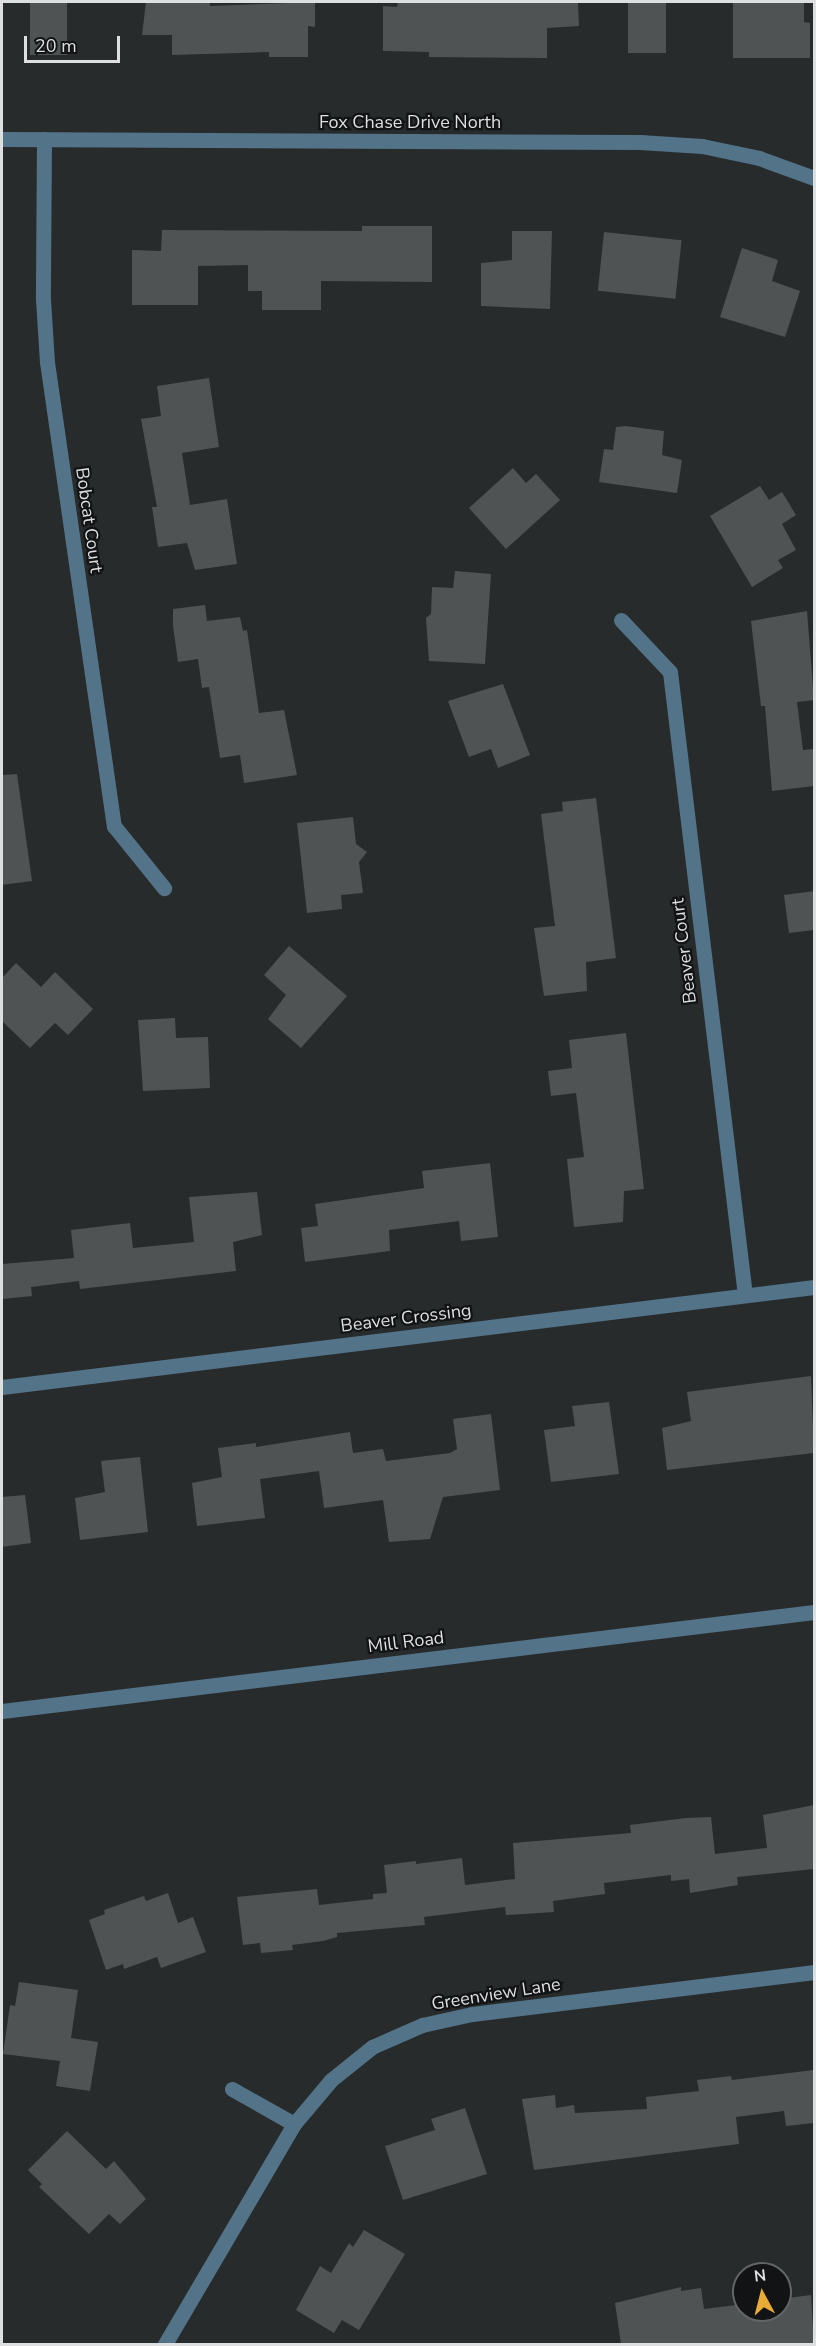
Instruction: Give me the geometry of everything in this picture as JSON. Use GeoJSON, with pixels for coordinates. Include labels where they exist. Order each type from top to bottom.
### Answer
{"type":"FeatureCollection","features":[{"type":"Feature","properties":{"kind":"street","name":"Fox Chase Drive North"},"geometry":{"type":"LineString","coordinates":[[2,139],[640,142],[702,146],[759,158],[814,178]]}},
{"type":"Feature","properties":{"kind":"street","name":"Bobcat Court"},"geometry":{"type":"LineString","coordinates":[[44,140],[43,299],[47,362],[114,826],[164,888]]}},
{"type":"Feature","properties":{"kind":"street","name":"Beaver Court"},"geometry":{"type":"LineString","coordinates":[[621,620],[670,672],[745,1295]]}},
{"type":"Feature","properties":{"kind":"street","name":"Beaver Crossing"},"geometry":{"type":"LineString","coordinates":[[2,1387],[814,1287]]}},
{"type":"Feature","properties":{"kind":"street","name":"Mill Road"},"geometry":{"type":"LineString","coordinates":[[2,1711],[814,1612]]}},
{"type":"Feature","properties":{"kind":"street","name":"Greenview Lane"},"geometry":{"type":"LineString","coordinates":[[165,2344],[294,2124],[331,2080],[372,2047],[422,2025],[472,2014],[814,1972]]}},
{"type":"Feature","properties":{"kind":"street"},"geometry":{"type":"LineString","coordinates":[[232,2089],[294,2124]]}},
{"type":"Feature","properties":{"kind":"building"},"geometry":{"type":"Polygon","coordinates":[[[30,2],[67,2],[67,55],[30,55],[30,2]]]}},
{"type":"Feature","properties":{"kind":"building"},"geometry":{"type":"Polygon","coordinates":[[[146,2],[210,2],[210,6],[315,2],[315,27],[308,26],[308,57],[269,57],[269,52],[172,55],[172,35],[142,35],[146,2]]]}},
{"type":"Feature","properties":{"kind":"building"},"geometry":{"type":"Polygon","coordinates":[[[398,2],[578,2],[579,26],[547,28],[547,58],[429,57],[429,52],[383,51],[383,6],[397,7],[398,2]]]}},
{"type":"Feature","properties":{"kind":"building"},"geometry":{"type":"Polygon","coordinates":[[[628,2],[666,2],[666,53],[628,53],[628,2]]]}},
{"type":"Feature","properties":{"kind":"building"},"geometry":{"type":"Polygon","coordinates":[[[733,2],[804,2],[804,22],[810,23],[810,58],[733,58],[733,2]]]}},
{"type":"Feature","properties":{"kind":"building"},"geometry":{"type":"Polygon","coordinates":[[[362,226],[432,226],[432,282],[321,281],[321,310],[262,310],[262,291],[248,291],[248,265],[198,266],[198,305],[132,305],[132,250],[161,251],[162,230],[362,231],[362,226]]]}},
{"type":"Feature","properties":{"kind":"building"},"geometry":{"type":"Polygon","coordinates":[[[512,231],[552,231],[550,309],[481,306],[481,263],[512,260],[512,231]]]}},
{"type":"Feature","properties":{"kind":"building"},"geometry":{"type":"Polygon","coordinates":[[[604,232],[682,240],[675,299],[598,291],[604,232]]]}},
{"type":"Feature","properties":{"kind":"building"},"geometry":{"type":"Polygon","coordinates":[[[742,248],[778,260],[772,281],[800,291],[785,337],[720,317],[742,248]]]}},
{"type":"Feature","properties":{"kind":"building"},"geometry":{"type":"Polygon","coordinates":[[[209,378],[219,447],[182,453],[190,505],[227,499],[237,564],[195,570],[187,543],[158,547],[152,507],[157,507],[141,419],[161,416],[157,386],[209,378]]]}},
{"type":"Feature","properties":{"kind":"building"},"geometry":{"type":"Polygon","coordinates":[[[626,426],[664,431],[662,455],[682,460],[677,493],[599,482],[604,449],[613,450],[616,427],[626,426]]]}},
{"type":"Feature","properties":{"kind":"building"},"geometry":{"type":"Polygon","coordinates":[[[513,468],[526,483],[536,474],[560,500],[506,549],[469,508],[513,468]]]}},
{"type":"Feature","properties":{"kind":"building"},"geometry":{"type":"Polygon","coordinates":[[[760,486],[769,500],[782,492],[796,515],[782,524],[796,550],[778,560],[783,568],[752,587],[710,516],[760,486]]]}},
{"type":"Feature","properties":{"kind":"building"},"geometry":{"type":"Polygon","coordinates":[[[455,571],[491,574],[485,664],[429,661],[426,618],[431,614],[432,587],[453,588],[455,571]]]}},
{"type":"Feature","properties":{"kind":"building"},"geometry":{"type":"Polygon","coordinates":[[[205,605],[207,621],[240,617],[243,631],[247,630],[259,713],[284,710],[297,775],[244,783],[240,755],[220,758],[209,687],[202,688],[198,659],[178,662],[173,626],[173,609],[205,605]]]}},
{"type":"Feature","properties":{"kind":"building"},"geometry":{"type":"Polygon","coordinates":[[[807,611],[814,700],[797,702],[803,750],[814,749],[814,786],[772,791],[765,706],[761,706],[751,621],[807,611]]]}},
{"type":"Feature","properties":{"kind":"building"},"geometry":{"type":"Polygon","coordinates":[[[503,684],[530,755],[498,768],[491,749],[469,757],[448,701],[503,684]]]}},
{"type":"Feature","properties":{"kind":"building"},"geometry":{"type":"Polygon","coordinates":[[[17,774],[32,881],[2,885],[2,775],[17,774]]]}},
{"type":"Feature","properties":{"kind":"building"},"geometry":{"type":"Polygon","coordinates":[[[596,798],[616,958],[586,962],[587,991],[544,996],[534,928],[555,926],[541,814],[563,811],[562,802],[596,798]]]}},
{"type":"Feature","properties":{"kind":"building"},"geometry":{"type":"Polygon","coordinates":[[[353,817],[356,844],[367,852],[359,862],[363,893],[341,895],[342,909],[307,913],[297,823],[353,817]]]}},
{"type":"Feature","properties":{"kind":"building"},"geometry":{"type":"Polygon","coordinates":[[[814,891],[814,930],[789,933],[784,895],[814,891]]]}},
{"type":"Feature","properties":{"kind":"building"},"geometry":{"type":"Polygon","coordinates":[[[289,946],[347,996],[301,1048],[268,1019],[286,995],[264,975],[289,946]]]}},
{"type":"Feature","properties":{"kind":"building"},"geometry":{"type":"Polygon","coordinates":[[[16,963],[41,987],[55,972],[93,1009],[68,1035],[55,1023],[30,1048],[2,1021],[2,978],[16,963]]]}},
{"type":"Feature","properties":{"kind":"building"},"geometry":{"type":"Polygon","coordinates":[[[175,1018],[176,1038],[208,1037],[210,1088],[143,1091],[138,1020],[175,1018]]]}},
{"type":"Feature","properties":{"kind":"building"},"geometry":{"type":"Polygon","coordinates":[[[626,1033],[644,1189],[624,1191],[623,1222],[574,1227],[567,1159],[584,1157],[576,1093],[551,1096],[548,1071],[572,1068],[569,1040],[626,1033]]]}},
{"type":"Feature","properties":{"kind":"building"},"geometry":{"type":"Polygon","coordinates":[[[490,1163],[498,1237],[461,1241],[459,1221],[389,1230],[390,1251],[305,1262],[301,1228],[318,1226],[315,1204],[424,1188],[422,1171],[490,1163]]]}},
{"type":"Feature","properties":{"kind":"building"},"geometry":{"type":"Polygon","coordinates":[[[257,1192],[262,1235],[233,1242],[236,1271],[80,1289],[79,1281],[31,1287],[32,1296],[2,1299],[2,1264],[74,1258],[71,1230],[130,1223],[133,1248],[194,1242],[189,1197],[257,1192]]]}},
{"type":"Feature","properties":{"kind":"building"},"geometry":{"type":"Polygon","coordinates":[[[811,1376],[814,1453],[667,1470],[662,1428],[691,1421],[687,1392],[811,1376]]]}},
{"type":"Feature","properties":{"kind":"building"},"geometry":{"type":"Polygon","coordinates":[[[609,1402],[619,1474],[551,1482],[544,1430],[575,1426],[572,1406],[609,1402]]]}},
{"type":"Feature","properties":{"kind":"building"},"geometry":{"type":"Polygon","coordinates":[[[491,1414],[500,1490],[443,1497],[430,1539],[389,1542],[383,1500],[324,1508],[319,1471],[260,1479],[265,1518],[197,1526],[192,1483],[222,1477],[218,1448],[256,1443],[256,1447],[350,1432],[353,1453],[383,1449],[386,1461],[450,1453],[457,1449],[453,1419],[491,1414]]]}},
{"type":"Feature","properties":{"kind":"building"},"geometry":{"type":"Polygon","coordinates":[[[140,1457],[148,1532],[80,1540],[75,1498],[105,1492],[101,1461],[140,1457]]]}},
{"type":"Feature","properties":{"kind":"building"},"geometry":{"type":"Polygon","coordinates":[[[25,1495],[31,1543],[2,1547],[2,1497],[25,1495]]]}},
{"type":"Feature","properties":{"kind":"building"},"geometry":{"type":"Polygon","coordinates":[[[814,1805],[814,1869],[737,1877],[738,1885],[690,1893],[689,1879],[671,1881],[671,1875],[604,1883],[605,1894],[553,1901],[554,1912],[506,1915],[505,1907],[424,1917],[425,1925],[337,1933],[337,1937],[323,1941],[292,1945],[293,1950],[261,1953],[260,1943],[243,1945],[237,1897],[317,1889],[319,1905],[373,1899],[373,1894],[387,1893],[384,1865],[416,1861],[416,1864],[462,1858],[465,1885],[515,1879],[513,1843],[631,1833],[630,1825],[686,1818],[711,1817],[715,1854],[767,1848],[763,1815],[814,1805]]]}},
{"type":"Feature","properties":{"kind":"building"},"geometry":{"type":"Polygon","coordinates":[[[168,1893],[178,1923],[193,1917],[206,1952],[161,1968],[157,1957],[124,1969],[123,1964],[106,1970],[89,1920],[105,1914],[104,1910],[144,1896],[146,1901],[168,1893]]]}},
{"type":"Feature","properties":{"kind":"building"},"geometry":{"type":"Polygon","coordinates":[[[19,1982],[78,1990],[71,2038],[98,2042],[90,2091],[56,2086],[60,2061],[3,2054],[10,2005],[15,2006],[19,1982]]]}},
{"type":"Feature","properties":{"kind":"building"},"geometry":{"type":"Polygon","coordinates":[[[814,2070],[814,2123],[786,2126],[784,2111],[736,2117],[739,2144],[534,2170],[522,2099],[555,2095],[556,2108],[574,2105],[575,2113],[647,2109],[646,2097],[699,2091],[697,2080],[731,2076],[732,2080],[814,2070]]]}},
{"type":"Feature","properties":{"kind":"building"},"geometry":{"type":"Polygon","coordinates":[[[465,2108],[487,2174],[403,2200],[385,2146],[435,2130],[431,2119],[465,2108]]]}},
{"type":"Feature","properties":{"kind":"building"},"geometry":{"type":"Polygon","coordinates":[[[67,2131],[106,2169],[114,2161],[146,2199],[120,2224],[109,2214],[89,2234],[39,2187],[42,2184],[28,2170],[67,2131]]]}},
{"type":"Feature","properties":{"kind":"building"},"geometry":{"type":"Polygon","coordinates":[[[364,2230],[405,2254],[359,2330],[342,2320],[334,2333],[296,2310],[320,2266],[331,2273],[349,2243],[353,2247],[364,2230]]]}},
{"type":"Feature","properties":{"kind":"building"},"geometry":{"type":"Polygon","coordinates":[[[681,2287],[681,2291],[701,2288],[704,2309],[732,2306],[732,2322],[792,2322],[792,2297],[811,2295],[814,2344],[621,2344],[615,2303],[681,2287]]]}}]}
